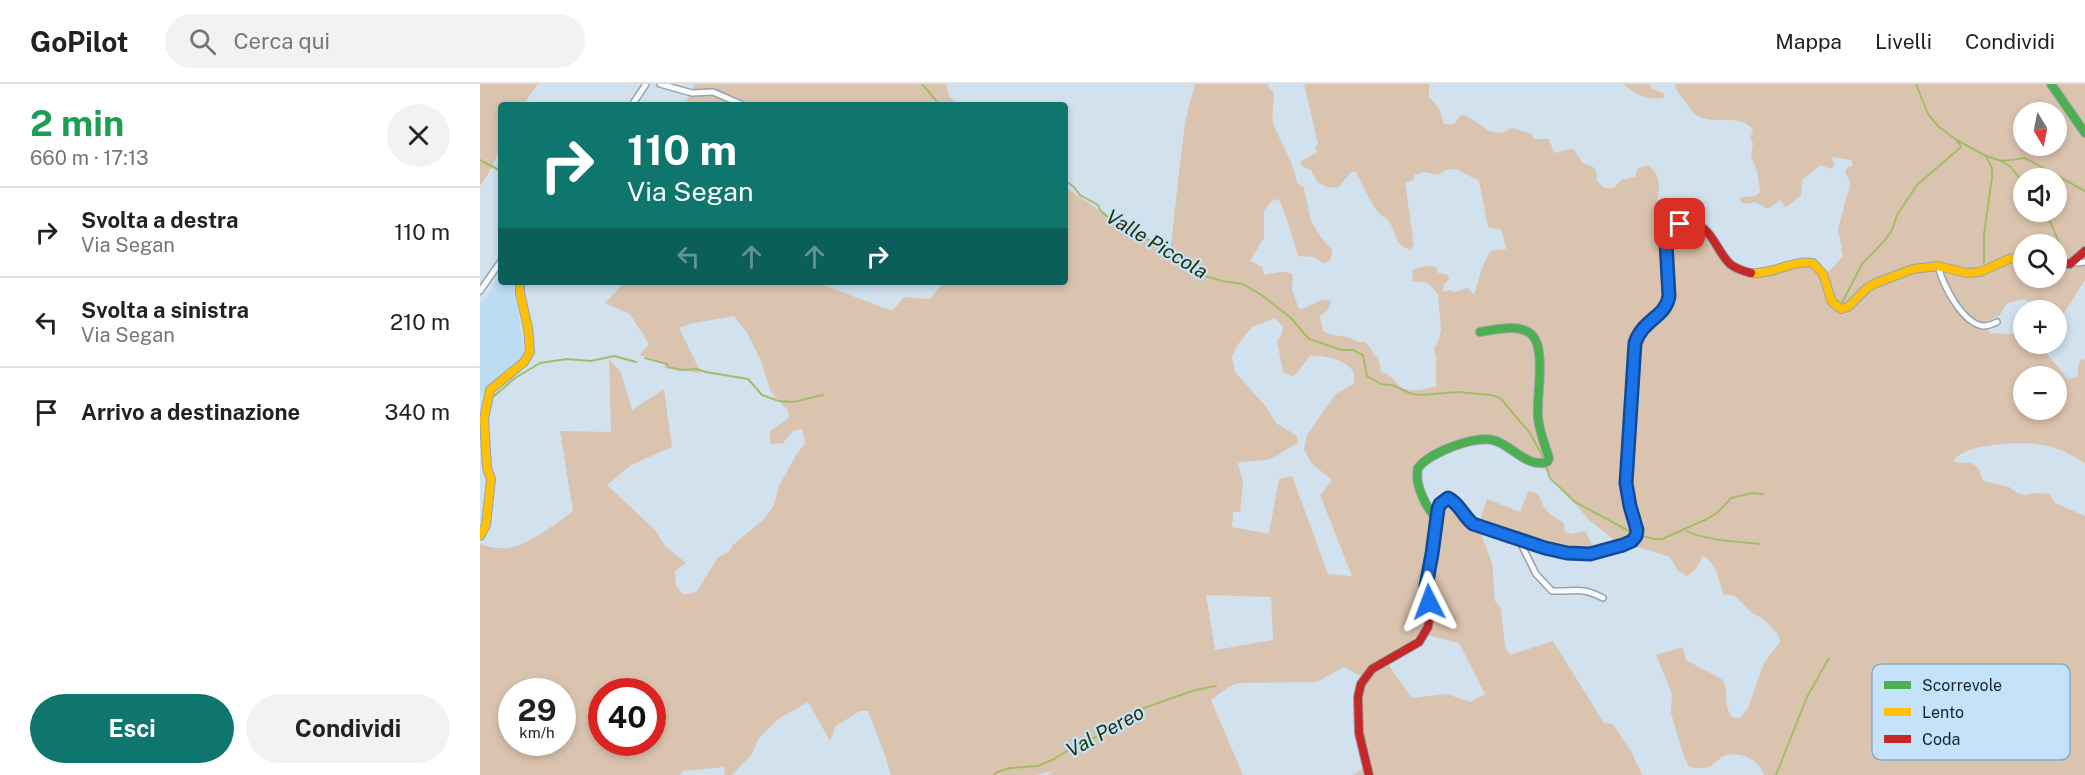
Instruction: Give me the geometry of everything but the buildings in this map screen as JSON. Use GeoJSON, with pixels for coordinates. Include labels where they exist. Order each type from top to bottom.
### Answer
{"type":"FeatureCollection","features":[{"type":"Feature","properties":{"kind":"street"},"geometry":{"type":"LineString","coordinates":[[634,102],[646,84]]}},
{"type":"Feature","properties":{"kind":"street"},"geometry":{"type":"LineString","coordinates":[[660,84],[692,93],[713,92],[736,102]]}},
{"type":"Feature","properties":{"kind":"street"},"geometry":{"type":"LineString","coordinates":[[2051,84],[2085,133]]}},
{"type":"Feature","properties":{"kind":"street"},"geometry":{"type":"LineString","coordinates":[[1369,775],[1359,733],[1358,697],[1361,684],[1372,669],[1419,642],[1428,627],[1430,614],[1426,586],[1440,504],[1448,498],[1457,504],[1467,520],[1473,524],[1567,553],[1590,554],[1632,541],[1637,530],[1626,483],[1635,343],[1641,328],[1664,310],[1668,304],[1666,243],[1673,228],[1680,224],[1693,223],[1704,228],[1711,235],[1724,261],[1747,273],[1769,274],[1799,261],[1813,263],[1823,274],[1832,302],[1841,309],[1848,307],[1867,288],[1876,283],[1913,269],[1938,266],[1967,273],[1980,272],[2013,258]]}},
{"type":"Feature","properties":{"kind":"street"},"geometry":{"type":"LineString","coordinates":[[2067,265],[2085,251]]}},
{"type":"Feature","properties":{"kind":"street"},"geometry":{"type":"LineString","coordinates":[[2074,261],[2085,262]]}},
{"type":"Feature","properties":{"kind":"street"},"geometry":{"type":"LineString","coordinates":[[480,291],[498,265]]}},
{"type":"Feature","properties":{"kind":"street"},"geometry":{"type":"LineString","coordinates":[[1938,266],[1941,279],[1968,319],[1984,326],[1997,322]]}},
{"type":"Feature","properties":{"kind":"street"},"geometry":{"type":"LineString","coordinates":[[480,536],[486,525],[491,479],[487,468],[484,420],[490,390],[524,362],[530,352],[520,285]]}},
{"type":"Feature","properties":{"kind":"street"},"geometry":{"type":"LineString","coordinates":[[1437,519],[1431,514],[1417,476],[1417,470],[1422,463],[1435,455],[1458,444],[1492,439],[1534,463],[1541,464],[1547,462],[1549,458],[1538,417],[1539,369],[1535,338],[1530,333],[1517,329],[1480,332]]}},
{"type":"Feature","properties":{"kind":"street"},"geometry":{"type":"LineString","coordinates":[[1519,540],[1536,574],[1552,591],[1587,590],[1604,598]]}},
{"type":"Feature","properties":{"kind":"shaded area"},"geometry":{"type":"Polygon","coordinates":[[[480,84],[538,84],[525,102],[498,102],[498,151],[493,166],[480,186],[480,84]]]}},
{"type":"Feature","properties":{"kind":"shaded area"},"geometry":{"type":"Polygon","coordinates":[[[695,84],[946,84],[949,96],[954,102],[686,102],[695,84]]]}},
{"type":"Feature","properties":{"kind":"shaded area"},"geometry":{"type":"Polygon","coordinates":[[[1195,84],[1268,84],[1273,91],[1273,123],[1297,183],[1304,188],[1311,221],[1332,250],[1332,255],[1329,261],[1323,263],[1313,257],[1298,256],[1279,199],[1272,201],[1264,211],[1264,238],[1250,261],[1262,267],[1264,275],[1283,272],[1293,275],[1292,290],[1299,309],[1322,300],[1331,301],[1328,310],[1320,316],[1323,331],[1365,342],[1373,355],[1378,357],[1381,372],[1390,376],[1401,387],[1413,390],[1436,387],[1434,348],[1441,330],[1438,294],[1428,283],[1413,281],[1412,271],[1424,266],[1437,268],[1438,273],[1448,275],[1449,280],[1445,283],[1442,292],[1450,290],[1454,292],[1468,288],[1474,295],[1491,251],[1506,249],[1502,230],[1488,227],[1479,181],[1456,169],[1446,170],[1438,175],[1424,172],[1414,175],[1414,180],[1405,183],[1414,245],[1411,249],[1405,248],[1398,242],[1391,224],[1374,206],[1356,172],[1351,172],[1338,188],[1327,187],[1318,183],[1311,170],[1302,166],[1300,162],[1317,152],[1315,148],[1318,144],[1304,84],[1429,84],[1429,97],[1439,108],[1444,124],[1454,124],[1460,116],[1465,115],[1493,132],[1505,132],[1512,128],[1532,134],[1534,139],[1549,139],[1554,153],[1574,150],[1583,163],[1596,170],[1597,181],[1604,188],[1614,188],[1621,180],[1635,177],[1638,168],[1648,165],[1658,177],[1659,192],[1656,203],[1661,220],[1672,217],[1676,226],[1691,222],[1703,227],[1738,269],[1767,274],[1805,259],[1825,276],[1843,256],[1838,229],[1849,191],[1850,181],[1845,173],[1847,168],[1853,165],[1851,160],[1832,157],[1834,166],[1830,169],[1821,165],[1802,180],[1801,195],[1786,207],[1780,200],[1768,209],[1755,202],[1746,204],[1741,202],[1740,198],[1755,196],[1760,192],[1757,171],[1751,157],[1753,143],[1750,138],[1753,130],[1742,122],[1697,116],[1680,95],[1675,84],[2085,84],[2085,280],[2067,308],[2067,300],[2013,300],[2007,303],[2000,315],[1981,324],[1991,333],[2013,335],[2013,354],[2047,354],[2057,366],[2013,366],[2013,420],[2067,420],[2067,378],[2077,377],[2079,363],[2082,358],[2085,360],[2085,463],[2054,448],[2021,443],[1969,450],[1953,461],[1975,465],[1984,481],[2009,487],[2017,493],[2050,494],[2055,503],[2085,516],[2085,775],[1764,775],[1753,761],[1736,754],[1724,756],[1706,768],[1689,767],[1671,713],[1672,694],[1656,655],[1683,647],[1686,660],[1723,680],[1729,712],[1732,717],[1740,718],[1748,708],[1764,663],[1780,642],[1778,634],[1735,596],[1723,594],[1719,577],[1708,559],[1703,556],[1696,569],[1687,576],[1678,571],[1670,557],[1628,544],[1614,548],[1612,538],[1589,520],[1546,470],[1490,441],[1464,447],[1432,459],[1420,473],[1420,488],[1434,517],[1447,500],[1478,526],[1487,499],[1520,512],[1529,490],[1539,495],[1547,511],[1563,522],[1565,531],[1571,534],[1585,531],[1596,552],[1570,553],[1478,527],[1492,563],[1495,601],[1501,609],[1505,647],[1510,655],[1553,641],[1604,723],[1613,724],[1632,753],[1642,775],[1352,775],[1366,767],[1357,695],[1365,678],[1344,667],[1317,682],[1238,683],[1211,700],[1243,775],[1047,775],[1055,770],[1037,775],[891,775],[868,711],[860,711],[836,726],[830,741],[808,702],[778,719],[759,738],[752,754],[732,775],[725,775],[724,767],[683,771],[680,775],[480,775],[480,544],[497,548],[515,547],[542,533],[573,511],[560,431],[611,432],[609,359],[621,372],[632,410],[664,389],[672,447],[631,465],[607,485],[655,530],[666,547],[686,563],[675,571],[676,585],[682,594],[697,591],[718,557],[729,552],[733,545],[764,519],[774,505],[779,486],[805,443],[802,429],[793,431],[783,443],[770,444],[770,431],[789,418],[788,411],[771,392],[761,361],[747,333],[734,316],[679,328],[701,373],[665,368],[664,362],[640,355],[649,344],[630,314],[605,303],[622,285],[824,285],[892,311],[904,297],[930,299],[941,285],[1068,285],[1068,189],[1117,222],[1170,252],[1185,122],[1195,84]],[[1275,318],[1252,327],[1236,347],[1232,357],[1235,372],[1267,408],[1276,423],[1297,436],[1298,443],[1272,458],[1238,463],[1243,483],[1240,512],[1233,512],[1232,527],[1269,534],[1279,479],[1292,476],[1328,574],[1352,576],[1320,495],[1332,480],[1312,464],[1304,450],[1307,435],[1336,394],[1354,384],[1354,374],[1347,365],[1341,362],[1328,357],[1315,356],[1310,356],[1292,376],[1283,372],[1277,341],[1282,334],[1283,327],[1275,318]],[[1206,595],[1215,650],[1273,640],[1271,597],[1206,595]],[[1426,635],[1385,660],[1412,698],[1447,694],[1470,702],[1485,694],[1459,643],[1426,635]]]}},
{"type":"Feature","properties":{"kind":"shaded area"},"geometry":{"type":"Polygon","coordinates":[[[1623,84],[1649,84],[1653,89],[1663,93],[1665,97],[1642,96],[1623,84]]]}},
{"type":"Feature","properties":{"kind":"shaded area"},"geometry":{"type":"Polygon","coordinates":[[[498,277],[498,285],[516,285],[514,288],[525,356],[480,395],[480,303],[486,298],[498,277]]]}},
{"type":"Feature","properties":{"kind":"waterway","name":"Valle Piccola"},"geometry":{"type":"LineString","coordinates":[[922,84],[937,102]]}},
{"type":"Feature","properties":{"kind":"waterway"},"geometry":{"type":"LineString","coordinates":[[1916,84],[1928,114],[1938,126],[1955,139],[1986,156],[2002,161],[2025,158],[2085,191]]}},
{"type":"Feature","properties":{"kind":"waterway"},"geometry":{"type":"LineString","coordinates":[[1842,303],[1862,264],[1892,230],[1897,215],[1917,185],[1961,147],[1957,141]]}},
{"type":"Feature","properties":{"kind":"waterway"},"geometry":{"type":"LineString","coordinates":[[1984,263],[1984,235],[1992,177],[1992,168],[1986,156]]}},
{"type":"Feature","properties":{"kind":"waterway"},"geometry":{"type":"LineString","coordinates":[[480,160],[498,169]]}},
{"type":"Feature","properties":{"kind":"waterway"},"geometry":{"type":"LineString","coordinates":[[2003,162],[2013,170]]}},
{"type":"Feature","properties":{"kind":"waterway","name":"Valle Piccola"},"geometry":{"type":"LineString","coordinates":[[1068,183],[1080,195],[1098,205],[1100,210],[1117,225],[1160,245],[1180,262],[1205,276],[1243,284],[1260,294],[1290,317],[1309,339],[1342,350],[1353,350],[1363,355],[1367,376],[1381,384],[1392,385],[1412,394],[1458,392],[1500,398],[1530,433],[1544,459]]}},
{"type":"Feature","properties":{"kind":"waterway"},"geometry":{"type":"LineString","coordinates":[[2050,222],[2055,234]]}},
{"type":"Feature","properties":{"kind":"waterway"},"geometry":{"type":"LineString","coordinates":[[493,397],[515,378],[540,363],[567,359],[591,361],[614,356],[636,362]]}},
{"type":"Feature","properties":{"kind":"waterway"},"geometry":{"type":"LineString","coordinates":[[645,358],[681,370],[697,369],[748,379],[762,395],[779,401],[793,402],[823,395]]}},
{"type":"Feature","properties":{"kind":"waterway","name":"Valle Piccola"},"geometry":{"type":"LineString","coordinates":[[1546,466],[1550,478],[1575,502],[1631,532]]}},
{"type":"Feature","properties":{"kind":"waterway","name":"Valle Piccola"},"geometry":{"type":"LineString","coordinates":[[1639,535],[1662,539],[1707,519],[1717,513],[1731,498],[1752,493],[1763,494]]}},
{"type":"Feature","properties":{"kind":"waterway"},"geometry":{"type":"LineString","coordinates":[[1687,531],[1712,539],[1760,544]]}},
{"type":"Feature","properties":{"kind":"waterway"},"geometry":{"type":"LineString","coordinates":[[1776,775],[1807,697],[1829,658]]}},
{"type":"Feature","properties":{"kind":"waterway","name":"Val Pereo"},"geometry":{"type":"LineString","coordinates":[[994,775],[1010,768],[1038,766],[1104,733],[1141,709],[1192,691],[1216,686]]}},
{"type":"Feature","properties":{"kind":"traffic: fast"},"geometry":{"type":"LineString","coordinates":[[2051,84],[2085,133]]}},
{"type":"Feature","properties":{"kind":"traffic: fast"},"geometry":{"type":"LineString","coordinates":[[1437,519],[1422,495],[1417,474],[1418,468],[1433,456],[1466,442],[1488,439],[1502,444],[1533,462],[1547,462],[1549,458],[1538,417],[1540,361],[1536,341],[1531,334],[1520,329],[1506,328],[1480,332]]}},
{"type":"Feature","properties":{"kind":"traffic: fast"},"geometry":{"type":"LineString","coordinates":[[1431,554],[1439,504],[1448,498],[1470,522],[1478,526],[1556,550],[1600,552],[1632,541],[1637,530],[1630,506],[1627,483],[1632,392]]}},
{"type":"Feature","properties":{"kind":"traffic: slow"},"geometry":{"type":"LineString","coordinates":[[1751,273],[1813,263],[1823,274],[1832,302],[1841,309],[1848,307],[1867,288],[1913,269],[1938,266],[1967,273],[1980,272],[2013,258]]}},
{"type":"Feature","properties":{"kind":"traffic: slow"},"geometry":{"type":"LineString","coordinates":[[480,536],[486,525],[491,479],[487,468],[484,419],[490,390],[524,362],[530,352],[520,285]]}},
{"type":"Feature","properties":{"kind":"traffic: jam"},"geometry":{"type":"LineString","coordinates":[[1632,392],[1633,360],[1639,336],[1663,310],[1667,302],[1669,293],[1667,252],[1668,239],[1672,230],[1680,224],[1700,226],[1710,235],[1730,264],[1751,273]]}},
{"type":"Feature","properties":{"kind":"traffic: jam"},"geometry":{"type":"LineString","coordinates":[[2067,264],[2070,264],[2085,251]]}},
{"type":"Feature","properties":{"kind":"traffic: jam"},"geometry":{"type":"LineString","coordinates":[[1369,775],[1359,733],[1358,697],[1361,684],[1372,669],[1419,642],[1428,627],[1430,614],[1426,586],[1431,554]]}},
{"type":"Feature","properties":{"kind":"route"},"geometry":{"type":"LineString","coordinates":[[1429,602],[1426,586],[1438,509],[1440,504],[1448,498],[1457,504],[1467,520],[1473,524],[1496,533],[1567,553],[1590,554],[1623,545],[1632,541],[1636,536],[1637,530],[1626,483],[1635,343],[1641,328],[1664,310],[1668,304],[1666,243],[1673,228],[1680,224]]}}]}
